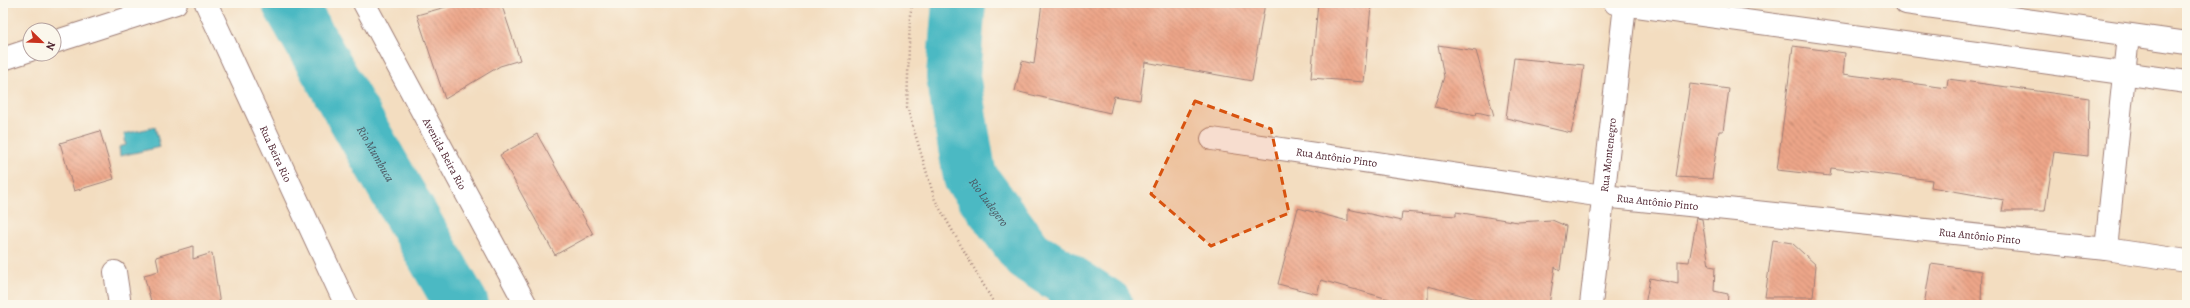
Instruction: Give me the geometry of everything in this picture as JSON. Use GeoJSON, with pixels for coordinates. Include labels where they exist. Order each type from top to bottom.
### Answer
{"type":"FeatureCollection","features":[{"type":"Feature","properties":{"kind":"street"},"geometry":{"type":"LineString","coordinates":[[62,39],[176,3]]}},
{"type":"Feature","properties":{"kind":"street","name":"Rua Beira Rio"},"geometry":{"type":"LineString","coordinates":[[206,3],[346,305]]}},
{"type":"Feature","properties":{"kind":"street","name":"Avenida Beira Rio"},"geometry":{"type":"LineString","coordinates":[[364,3],[526,305]]}},
{"type":"Feature","properties":{"kind":"street"},"geometry":{"type":"LineString","coordinates":[[1906,3],[1992,9],[2128,36],[2187,44]]}},
{"type":"Feature","properties":{"kind":"street"},"geometry":{"type":"LineString","coordinates":[[1620,4],[2187,82]]}},
{"type":"Feature","properties":{"kind":"street","name":"Rua Montenegro"},"geometry":{"type":"LineString","coordinates":[[1591,305],[1603,196],[1620,4]]}},
{"type":"Feature","properties":{"kind":"street"},"geometry":{"type":"LineString","coordinates":[[2106,250],[2128,36]]}},
{"type":"Feature","properties":{"kind":"street"},"geometry":{"type":"LineString","coordinates":[[3,59],[22,53]]}},
{"type":"Feature","properties":{"kind":"street","name":"Rua Antônio Pinto"},"geometry":{"type":"LineString","coordinates":[[1212,139],[1603,196],[2106,250],[2187,261]]}},
{"type":"Feature","properties":{"kind":"street"},"geometry":{"type":"LineString","coordinates":[[115,272],[120,305]]}},
{"type":"Feature","properties":{"kind":"path"},"geometry":{"type":"LineString","coordinates":[[912,3],[910,14],[907,107],[935,200],[995,305]]}},
{"type":"Feature","properties":{"kind":"highlighted area"},"geometry":{"type":"Polygon","coordinates":[[[1195,101],[1271,129],[1289,213],[1211,246],[1151,194],[1195,101]]]}},
{"type":"Feature","properties":{"kind":"water"},"geometry":{"type":"Polygon","coordinates":[[[155,127],[160,147],[120,156],[119,147],[126,145],[124,134],[155,127]]]}},
{"type":"Feature","properties":{"kind":"building"},"geometry":{"type":"Polygon","coordinates":[[[460,3],[501,3],[520,60],[500,66],[445,99],[417,15],[460,3]]]}},
{"type":"Feature","properties":{"kind":"building"},"geometry":{"type":"Polygon","coordinates":[[[1042,3],[1265,3],[1252,81],[1145,62],[1140,100],[1114,96],[1110,113],[1015,91],[1022,61],[1034,64],[1042,3]]]}},
{"type":"Feature","properties":{"kind":"building"},"geometry":{"type":"Polygon","coordinates":[[[1318,3],[1371,6],[1364,82],[1311,78],[1318,3]]]}},
{"type":"Feature","properties":{"kind":"building"},"geometry":{"type":"Polygon","coordinates":[[[1438,45],[1476,51],[1494,116],[1477,112],[1476,115],[1434,107],[1444,77],[1438,45]]]}},
{"type":"Feature","properties":{"kind":"building"},"geometry":{"type":"Polygon","coordinates":[[[1793,46],[1845,53],[1843,74],[1947,88],[1948,79],[2089,98],[2088,156],[2054,152],[2045,211],[2002,211],[2004,200],[1931,187],[1932,180],[1831,168],[1830,176],[1777,170],[1793,46]]]}},
{"type":"Feature","properties":{"kind":"building"},"geometry":{"type":"Polygon","coordinates":[[[1514,58],[1584,65],[1580,97],[1571,133],[1506,118],[1514,58]]]}},
{"type":"Feature","properties":{"kind":"building"},"geometry":{"type":"Polygon","coordinates":[[[1690,84],[1729,89],[1723,131],[1719,131],[1712,179],[1676,177],[1690,84]]]}},
{"type":"Feature","properties":{"kind":"building"},"geometry":{"type":"Polygon","coordinates":[[[100,131],[114,179],[74,191],[60,143],[100,131]]]}},
{"type":"Feature","properties":{"kind":"building"},"geometry":{"type":"Polygon","coordinates":[[[537,134],[593,234],[555,255],[500,155],[537,134]]]}},
{"type":"Feature","properties":{"kind":"building"},"geometry":{"type":"Polygon","coordinates":[[[1298,208],[1348,221],[1348,209],[1401,221],[1402,212],[1456,216],[1456,212],[1518,222],[1552,220],[1566,226],[1560,270],[1555,267],[1549,305],[1499,305],[1428,286],[1428,305],[1410,305],[1321,280],[1317,294],[1278,284],[1298,208]]]}},
{"type":"Feature","properties":{"kind":"building"},"geometry":{"type":"Polygon","coordinates":[[[1697,218],[1702,219],[1709,266],[1715,267],[1714,291],[1728,294],[1727,305],[1645,305],[1650,278],[1678,284],[1678,261],[1689,262],[1697,218]]]}},
{"type":"Feature","properties":{"kind":"building"},"geometry":{"type":"Polygon","coordinates":[[[1773,240],[1792,243],[1816,265],[1813,297],[1765,297],[1773,240]]]}},
{"type":"Feature","properties":{"kind":"building"},"geometry":{"type":"Polygon","coordinates":[[[193,246],[193,259],[212,253],[220,305],[152,305],[144,275],[159,271],[156,257],[193,246]]]}},
{"type":"Feature","properties":{"kind":"building"},"geometry":{"type":"Polygon","coordinates":[[[1931,264],[1982,271],[1981,305],[1924,305],[1931,264]]]}},
{"type":"Feature","properties":{"kind":"waterway","name":"Rio Mumbuca"},"geometry":{"type":"LineString","coordinates":[[289,3],[462,305]]}},
{"type":"Feature","properties":{"kind":"waterway","name":"Rio Ludegero"},"geometry":{"type":"LineString","coordinates":[[959,3],[953,76],[970,177],[1028,255],[1106,305]]}}]}
